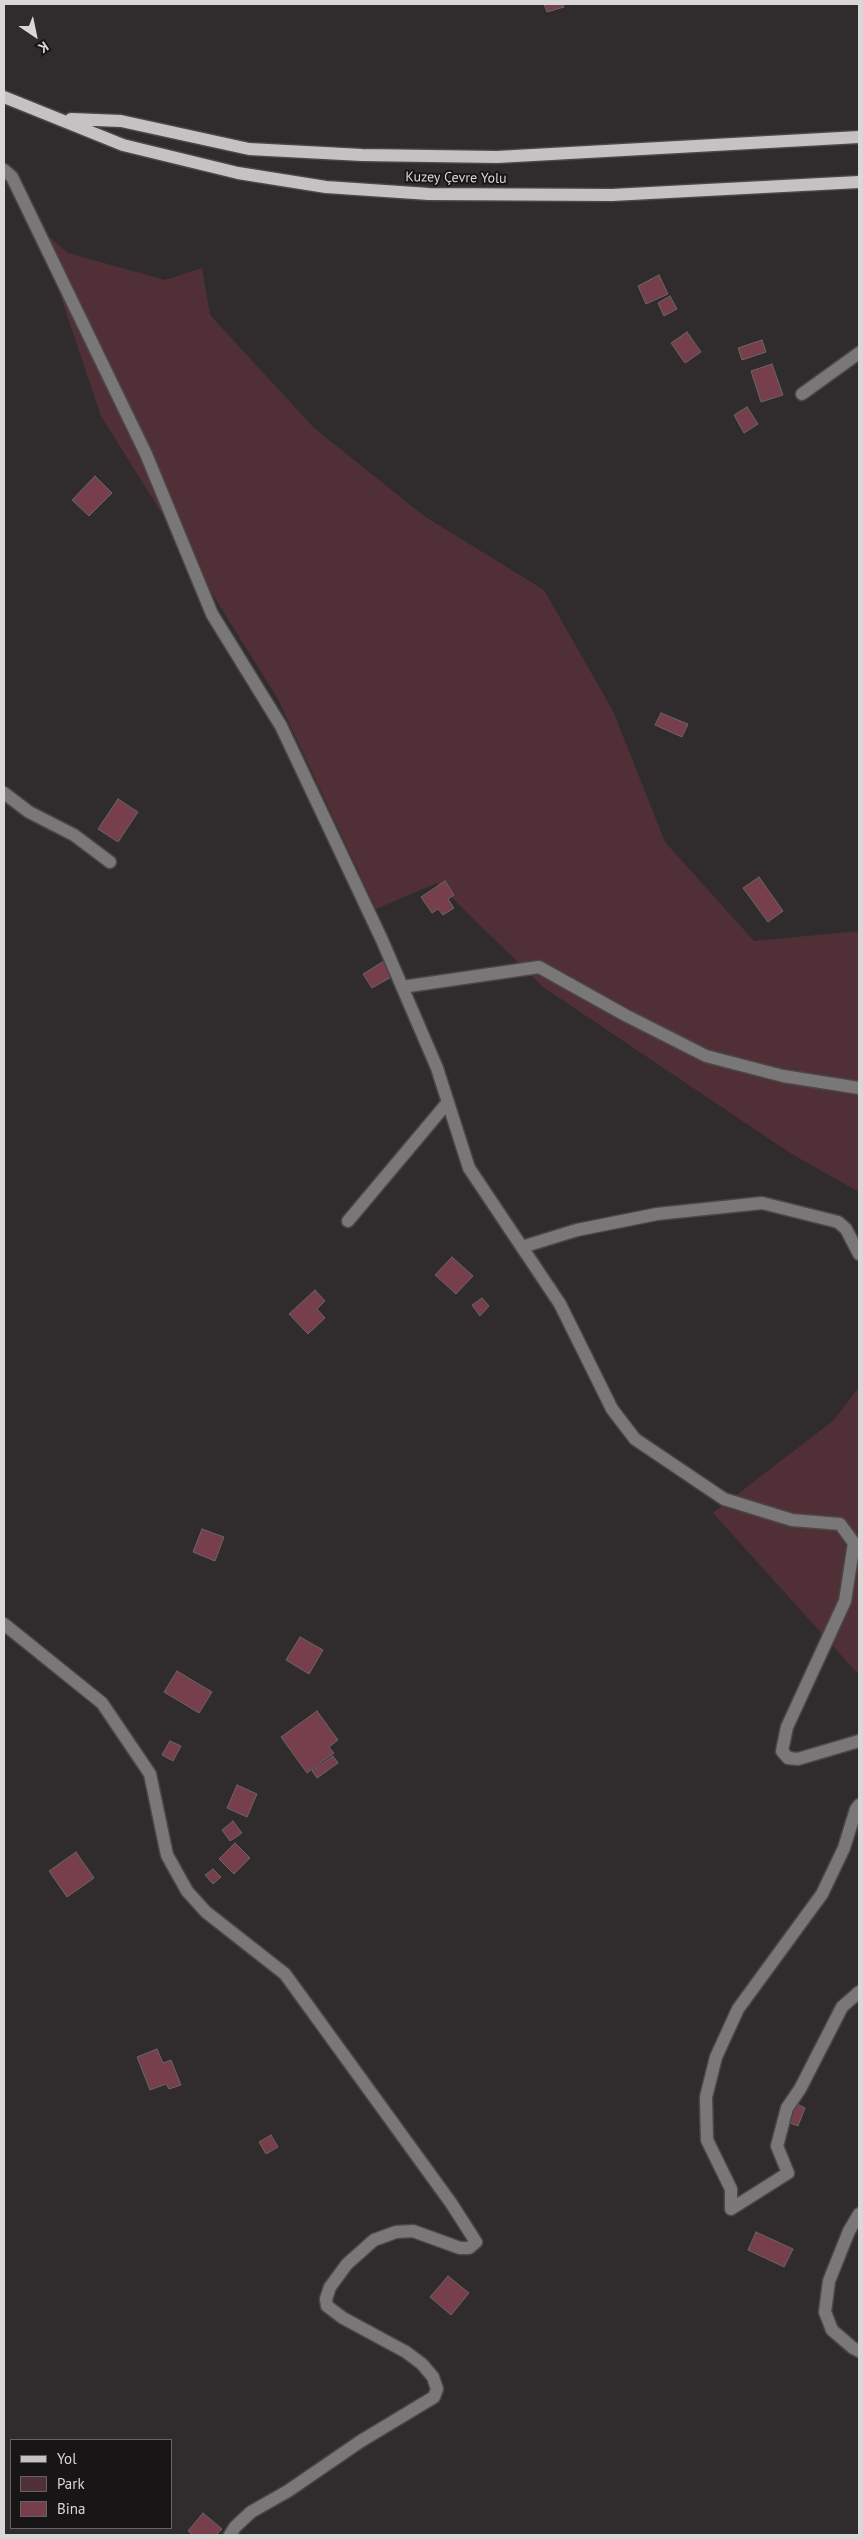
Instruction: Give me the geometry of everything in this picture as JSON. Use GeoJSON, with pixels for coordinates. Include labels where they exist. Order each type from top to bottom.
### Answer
{"type":"FeatureCollection","features":[{"type":"Feature","properties":{"kind":"main road","name":"Kuzey Çevre Yolu"},"geometry":{"type":"LineString","coordinates":[[4,97],[124,145],[238,172],[326,188],[429,194],[612,195],[859,182]]}},
{"type":"Feature","properties":{"kind":"main road","name":"Kuzey Çevre Yolu"},"geometry":{"type":"LineString","coordinates":[[62,119],[121,121],[250,150],[362,155],[497,157],[859,137]]}},
{"type":"Feature","properties":{"kind":"street"},"geometry":{"type":"LineString","coordinates":[[4,170],[12,177],[146,454],[212,614],[281,726],[438,1068],[469,1168],[560,1304],[612,1410],[635,1439],[724,1499],[792,1520],[840,1524],[854,1543],[854,1581],[787,1728],[782,1751],[788,1758],[798,1759],[859,1741]]}},
{"type":"Feature","properties":{"kind":"street"},"geometry":{"type":"LineString","coordinates":[[802,394],[859,353]]}},
{"type":"Feature","properties":{"kind":"street"},"geometry":{"type":"LineString","coordinates":[[4,792],[29,812],[74,835],[110,862]]}},
{"type":"Feature","properties":{"kind":"street"},"geometry":{"type":"LineString","coordinates":[[402,987],[539,967],[625,1015],[706,1056],[783,1076],[859,1088]]}},
{"type":"Feature","properties":{"kind":"street"},"geometry":{"type":"LineString","coordinates":[[348,1220],[448,1102]]}},
{"type":"Feature","properties":{"kind":"street"},"geometry":{"type":"LineString","coordinates":[[522,1247],[577,1230],[657,1214],[762,1203],[838,1222],[846,1229],[859,1254]]}},
{"type":"Feature","properties":{"kind":"street"},"geometry":{"type":"LineString","coordinates":[[4,1624],[102,1703],[150,1774],[168,1855],[187,1891],[206,1912],[285,1974],[451,2203],[476,2242],[469,2248],[460,2248],[413,2231],[396,2232],[374,2240],[347,2264],[330,2287],[326,2299],[328,2306],[343,2318],[406,2352],[422,2364],[433,2377],[437,2389],[434,2397],[361,2441],[288,2491],[250,2512],[230,2535]]}},
{"type":"Feature","properties":{"kind":"street"},"geometry":{"type":"LineString","coordinates":[[859,1805],[856,1809],[844,1848],[822,1894],[738,2009],[716,2057],[706,2097],[708,2140],[730,2189],[731,2209],[788,2174],[778,2146],[787,2108],[800,2089],[842,2006],[859,1992]]}},
{"type":"Feature","properties":{"kind":"street"},"geometry":{"type":"LineString","coordinates":[[859,2214],[849,2232],[829,2281],[825,2312],[832,2330],[859,2351]]}},
{"type":"Feature","properties":{"kind":"green space"},"geometry":{"type":"Polygon","coordinates":[[[37,226],[68,253],[165,280],[202,268],[210,315],[314,428],[424,516],[544,590],[613,711],[665,842],[754,941],[859,931],[859,1192],[790,1153],[543,987],[437,883],[376,909],[278,699],[101,416],[37,226]]]}},
{"type":"Feature","properties":{"kind":"green space"},"geometry":{"type":"Polygon","coordinates":[[[859,1387],[859,1675],[713,1513],[834,1420],[859,1387]]]}},
{"type":"Feature","properties":{"kind":"building"},"geometry":{"type":"Polygon","coordinates":[[[544,4],[563,4],[564,7],[547,12],[544,4]]]}},
{"type":"Feature","properties":{"kind":"building"},"geometry":{"type":"Polygon","coordinates":[[[659,275],[668,294],[646,304],[638,286],[659,275]]]}},
{"type":"Feature","properties":{"kind":"building"},"geometry":{"type":"Polygon","coordinates":[[[670,296],[677,309],[664,316],[658,303],[670,296]]]}},
{"type":"Feature","properties":{"kind":"building"},"geometry":{"type":"Polygon","coordinates":[[[687,332],[701,352],[685,363],[671,343],[687,332]]]}},
{"type":"Feature","properties":{"kind":"building"},"geometry":{"type":"Polygon","coordinates":[[[762,340],[766,352],[742,360],[738,348],[762,340]]]}},
{"type":"Feature","properties":{"kind":"building"},"geometry":{"type":"Polygon","coordinates":[[[772,364],[783,395],[761,402],[751,371],[772,364]]]}},
{"type":"Feature","properties":{"kind":"building"},"geometry":{"type":"Polygon","coordinates":[[[747,407],[758,424],[744,433],[734,415],[747,407]]]}},
{"type":"Feature","properties":{"kind":"building"},"geometry":{"type":"Polygon","coordinates":[[[95,476],[112,493],[89,516],[72,500],[95,476]]]}},
{"type":"Feature","properties":{"kind":"building"},"geometry":{"type":"Polygon","coordinates":[[[661,713],[688,724],[682,737],[655,725],[661,713]]]}},
{"type":"Feature","properties":{"kind":"building"},"geometry":{"type":"Polygon","coordinates":[[[118,799],[138,812],[118,842],[98,829],[118,799]]]}},
{"type":"Feature","properties":{"kind":"building"},"geometry":{"type":"Polygon","coordinates":[[[759,877],[783,911],[768,922],[743,888],[759,877]]]}},
{"type":"Feature","properties":{"kind":"building"},"geometry":{"type":"Polygon","coordinates":[[[445,881],[454,895],[448,899],[454,908],[443,915],[438,909],[432,913],[421,897],[445,881]]]}},
{"type":"Feature","properties":{"kind":"building"},"geometry":{"type":"Polygon","coordinates":[[[384,961],[393,976],[372,988],[363,974],[384,961]]]}},
{"type":"Feature","properties":{"kind":"building"},"geometry":{"type":"Polygon","coordinates":[[[452,1257],[473,1276],[456,1294],[435,1275],[452,1257]]]}},
{"type":"Feature","properties":{"kind":"building"},"geometry":{"type":"Polygon","coordinates":[[[315,1290],[325,1301],[317,1309],[325,1318],[308,1334],[289,1314],[315,1290]]]}},
{"type":"Feature","properties":{"kind":"building"},"geometry":{"type":"Polygon","coordinates":[[[482,1298],[489,1306],[480,1316],[472,1305],[482,1298]]]}},
{"type":"Feature","properties":{"kind":"building"},"geometry":{"type":"Polygon","coordinates":[[[202,1529],[224,1537],[215,1561],[193,1552],[202,1529]]]}},
{"type":"Feature","properties":{"kind":"building"},"geometry":{"type":"Polygon","coordinates":[[[300,1637],[323,1650],[309,1674],[286,1660],[300,1637]]]}},
{"type":"Feature","properties":{"kind":"building"},"geometry":{"type":"Polygon","coordinates":[[[177,1671],[212,1692],[199,1713],[164,1692],[177,1671]]]}},
{"type":"Feature","properties":{"kind":"building"},"geometry":{"type":"Polygon","coordinates":[[[317,1711],[338,1740],[329,1747],[334,1753],[307,1773],[281,1737],[317,1711]]]}},
{"type":"Feature","properties":{"kind":"building"},"geometry":{"type":"Polygon","coordinates":[[[170,1741],[181,1746],[173,1761],[162,1755],[170,1741]]]}},
{"type":"Feature","properties":{"kind":"building"},"geometry":{"type":"Polygon","coordinates":[[[333,1756],[338,1763],[317,1778],[312,1771],[333,1756]]]}},
{"type":"Feature","properties":{"kind":"building"},"geometry":{"type":"Polygon","coordinates":[[[237,1785],[257,1794],[247,1817],[227,1808],[237,1785]]]}},
{"type":"Feature","properties":{"kind":"building"},"geometry":{"type":"Polygon","coordinates":[[[233,1821],[242,1833],[230,1841],[222,1830],[233,1821]]]}},
{"type":"Feature","properties":{"kind":"building"},"geometry":{"type":"Polygon","coordinates":[[[235,1843],[250,1858],[234,1874],[219,1859],[235,1843]]]}},
{"type":"Feature","properties":{"kind":"building"},"geometry":{"type":"Polygon","coordinates":[[[76,1852],[94,1878],[67,1897],[49,1871],[76,1852]]]}},
{"type":"Feature","properties":{"kind":"building"},"geometry":{"type":"Polygon","coordinates":[[[213,1869],[221,1877],[213,1884],[205,1875],[213,1869]]]}},
{"type":"Feature","properties":{"kind":"building"},"geometry":{"type":"Polygon","coordinates":[[[157,2049],[163,2063],[171,2060],[181,2085],[169,2089],[166,2084],[150,2090],[137,2057],[157,2049]]]}},
{"type":"Feature","properties":{"kind":"building"},"geometry":{"type":"Polygon","coordinates":[[[795,2103],[805,2108],[798,2126],[787,2122],[795,2103]]]}},
{"type":"Feature","properties":{"kind":"building"},"geometry":{"type":"Polygon","coordinates":[[[271,2135],[278,2147],[266,2154],[259,2142],[271,2135]]]}},
{"type":"Feature","properties":{"kind":"building"},"geometry":{"type":"Polygon","coordinates":[[[756,2232],[793,2249],[784,2267],[748,2250],[756,2232]]]}},
{"type":"Feature","properties":{"kind":"building"},"geometry":{"type":"Polygon","coordinates":[[[448,2276],[469,2293],[451,2315],[430,2297],[448,2276]]]}},
{"type":"Feature","properties":{"kind":"building"},"geometry":{"type":"Polygon","coordinates":[[[203,2513],[222,2529],[216,2535],[193,2535],[188,2531],[203,2513]]]}}]}
